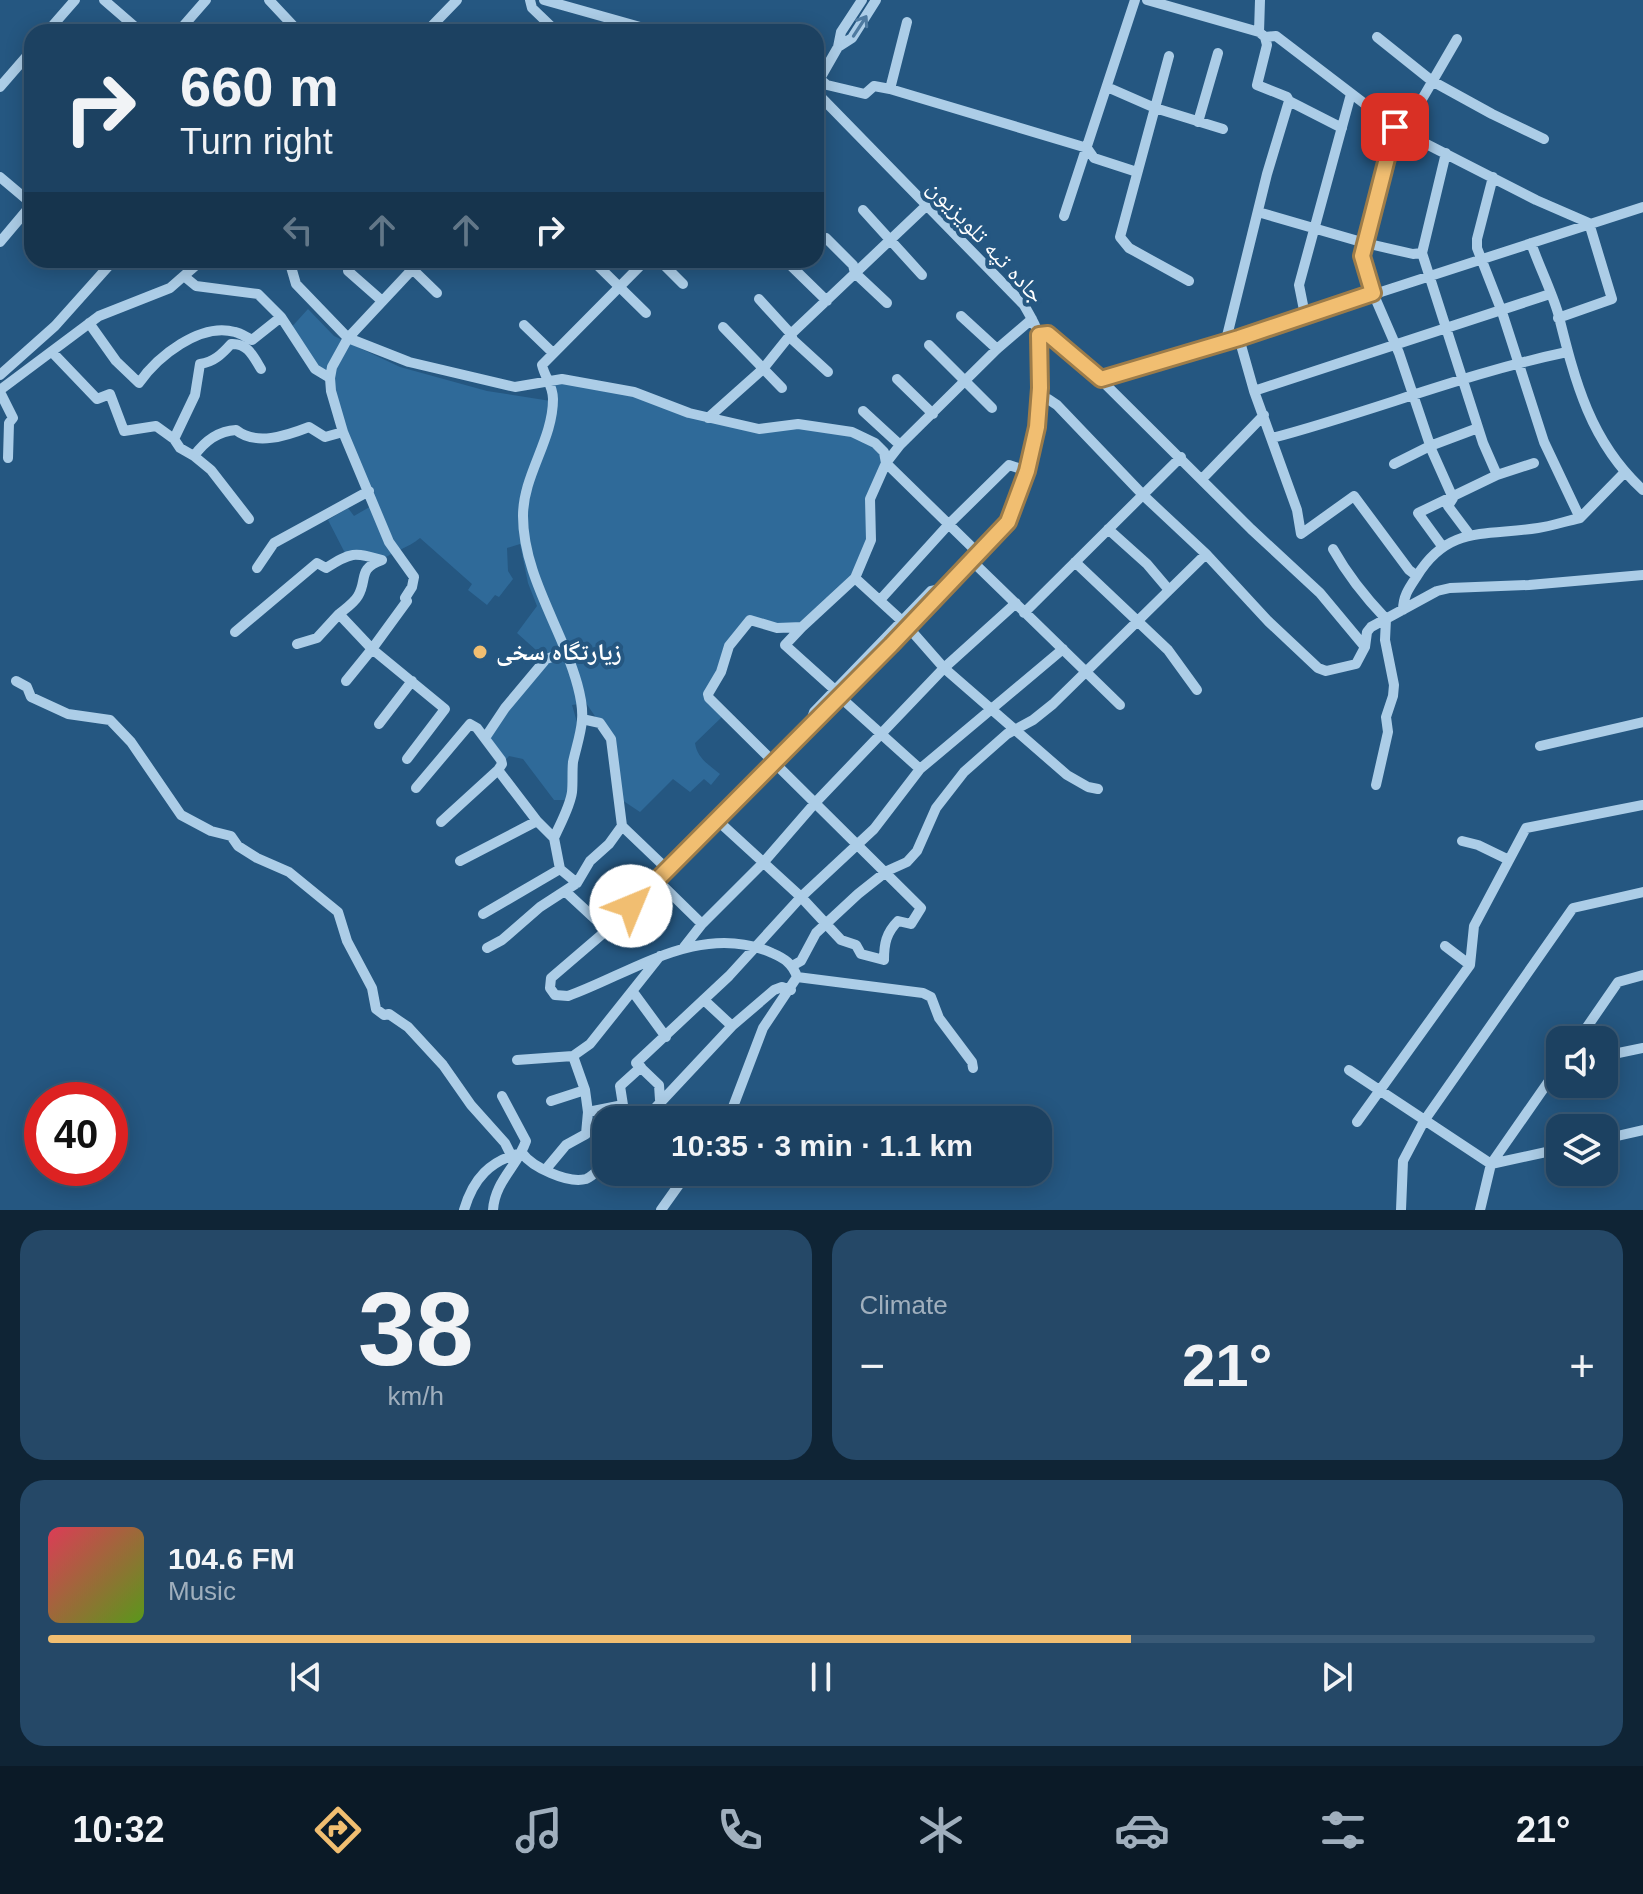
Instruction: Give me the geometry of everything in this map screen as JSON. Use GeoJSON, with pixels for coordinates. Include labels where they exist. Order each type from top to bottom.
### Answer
{"type":"FeatureCollection","features":[{"type":"Feature","properties":{"kind":"street"},"geometry":{"type":"LineString","coordinates":[[54,24],[75,0]]}},
{"type":"Feature","properties":{"kind":"street"},"geometry":{"type":"LineString","coordinates":[[104,0],[132,24]]}},
{"type":"Feature","properties":{"kind":"street"},"geometry":{"type":"LineString","coordinates":[[185,24],[206,0]]}},
{"type":"Feature","properties":{"kind":"street"},"geometry":{"type":"LineString","coordinates":[[269,0],[292,24]]}},
{"type":"Feature","properties":{"kind":"street"},"geometry":{"type":"LineString","coordinates":[[434,24],[457,0]]}},
{"type":"Feature","properties":{"kind":"street"},"geometry":{"type":"LineString","coordinates":[[530,0],[532,8],[549,24]]}},
{"type":"Feature","properties":{"kind":"street"},"geometry":{"type":"LineString","coordinates":[[544,0],[623,24]]}},
{"type":"Feature","properties":{"kind":"street"},"geometry":{"type":"LineString","coordinates":[[824,71],[838,47],[841,32],[862,0]]}},
{"type":"Feature","properties":{"kind":"street"},"geometry":{"type":"LineString","coordinates":[[838,47],[852,38],[876,0]]}},
{"type":"Feature","properties":{"kind":"street"},"geometry":{"type":"LineString","coordinates":[[1064,216],[1135,0]]}},
{"type":"Feature","properties":{"kind":"street"},"geometry":{"type":"LineString","coordinates":[[1147,0],[1262,35],[1276,36],[1399,129],[1536,200],[1589,223],[1612,299],[1558,318]]}},
{"type":"Feature","properties":{"kind":"street"},"geometry":{"type":"LineString","coordinates":[[1260,0],[1262,35],[1267,45],[1257,85],[1287,97],[1289,101],[1342,128]]}},
{"type":"Feature","properties":{"kind":"street"},"geometry":{"type":"LineString","coordinates":[[890,89],[907,22]]}},
{"type":"Feature","properties":{"kind":"street"},"geometry":{"type":"LineString","coordinates":[[1377,37],[1432,81],[1544,139]]}},
{"type":"Feature","properties":{"kind":"street"},"geometry":{"type":"LineString","coordinates":[[1453,498],[1430,446],[1362,256],[1399,129],[1457,39]]}},
{"type":"Feature","properties":{"kind":"street"},"geometry":{"type":"LineString","coordinates":[[1198,122],[1218,53]]}},
{"type":"Feature","properties":{"kind":"street"},"geometry":{"type":"LineString","coordinates":[[1169,56],[1120,237],[1129,248],[1189,281]]}},
{"type":"Feature","properties":{"kind":"street"},"geometry":{"type":"LineString","coordinates":[[0,87],[24,59]]}},
{"type":"Feature","properties":{"kind":"street"},"geometry":{"type":"LineString","coordinates":[[824,84],[865,94],[874,86],[890,89],[1087,148],[1094,158],[1137,172]]}},
{"type":"Feature","properties":{"kind":"street"},"geometry":{"type":"LineString","coordinates":[[1107,87],[1155,108],[1223,129]]}},
{"type":"Feature","properties":{"kind":"street","name":"جاده تپه تلویزیون"},"geometry":{"type":"LineString","coordinates":[[661,955],[568,996],[555,995],[550,988],[551,978],[587,950],[668,870],[905,624],[976,558],[1008,522],[1027,471],[1039,399],[1039,335],[1032,319],[1024,305],[927,205],[824,91]]}},
{"type":"Feature","properties":{"kind":"street"},"geometry":{"type":"LineString","coordinates":[[1305,315],[1299,285],[1351,94]]}},
{"type":"Feature","properties":{"kind":"street"},"geometry":{"type":"LineString","coordinates":[[1289,101],[1227,336],[1234,339],[1264,415],[1297,510],[1301,534],[1354,496],[1409,570],[1417,576]]}},
{"type":"Feature","properties":{"kind":"street"},"geometry":{"type":"LineString","coordinates":[[1446,153],[1422,253],[1478,428],[1497,475]]}},
{"type":"Feature","properties":{"kind":"street"},"geometry":{"type":"LineString","coordinates":[[0,177],[24,197]]}},
{"type":"Feature","properties":{"kind":"street"},"geometry":{"type":"LineString","coordinates":[[1493,177],[1477,248],[1484,259],[1544,442],[1580,518]]}},
{"type":"Feature","properties":{"kind":"street"},"geometry":{"type":"LineString","coordinates":[[708,418],[763,369],[791,334],[927,205]]}},
{"type":"Feature","properties":{"kind":"street"},"geometry":{"type":"LineString","coordinates":[[1101,379],[1643,207]]}},
{"type":"Feature","properties":{"kind":"street"},"geometry":{"type":"LineString","coordinates":[[863,210],[922,275]]}},
{"type":"Feature","properties":{"kind":"street"},"geometry":{"type":"LineString","coordinates":[[1258,212],[1365,243],[1413,254],[1422,253]]}},
{"type":"Feature","properties":{"kind":"street"},"geometry":{"type":"LineString","coordinates":[[0,242],[24,214]]}},
{"type":"Feature","properties":{"kind":"street"},"geometry":{"type":"LineString","coordinates":[[826,238],[853,265],[855,273],[887,303]]}},
{"type":"Feature","properties":{"kind":"street"},"geometry":{"type":"LineString","coordinates":[[1531,243],[1590,419],[1624,473],[1643,490]]}},
{"type":"Feature","properties":{"kind":"street"},"geometry":{"type":"LineString","coordinates":[[8,458],[9,423],[13,418],[0,391],[99,316],[170,288],[194,268]]}},
{"type":"Feature","properties":{"kind":"street"},"geometry":{"type":"LineString","coordinates":[[291,268],[296,284],[348,338],[437,370],[515,387],[562,379],[634,392],[666,406],[759,429],[798,424],[852,432],[875,443],[884,452],[886,463],[949,524],[1024,613],[1120,705]]}},
{"type":"Feature","properties":{"kind":"street"},"geometry":{"type":"LineString","coordinates":[[600,268],[646,313]]}},
{"type":"Feature","properties":{"kind":"street"},"geometry":{"type":"LineString","coordinates":[[577,883],[560,869],[554,838],[572,795],[572,765],[582,719],[581,705],[567,652],[537,582],[523,516],[527,487],[549,428],[553,398],[551,382],[544,375],[542,365],[638,268]]}},
{"type":"Feature","properties":{"kind":"street"},"geometry":{"type":"LineString","coordinates":[[667,268],[683,284]]}},
{"type":"Feature","properties":{"kind":"street"},"geometry":{"type":"LineString","coordinates":[[793,268],[827,301]]}},
{"type":"Feature","properties":{"kind":"street"},"geometry":{"type":"LineString","coordinates":[[0,375],[55,326],[106,269]]}},
{"type":"Feature","properties":{"kind":"street"},"geometry":{"type":"LineString","coordinates":[[346,681],[407,601],[405,598],[414,577],[395,551],[343,432],[331,391],[332,367],[348,338],[412,269],[437,293]]}},
{"type":"Feature","properties":{"kind":"street"},"geometry":{"type":"LineString","coordinates":[[348,271],[381,300]]}},
{"type":"Feature","properties":{"kind":"street"},"geometry":{"type":"LineString","coordinates":[[185,277],[196,286],[258,294],[281,317],[315,369],[330,378]]}},
{"type":"Feature","properties":{"kind":"street"},"geometry":{"type":"LineString","coordinates":[[1254,391],[1550,294]]}},
{"type":"Feature","properties":{"kind":"street"},"geometry":{"type":"LineString","coordinates":[[759,299],[793,340],[828,372]]}},
{"type":"Feature","properties":{"kind":"street"},"geometry":{"type":"LineString","coordinates":[[961,316],[997,349]]}},
{"type":"Feature","properties":{"kind":"street"},"geometry":{"type":"LineString","coordinates":[[89,323],[116,361],[139,383],[154,363],[198,336],[220,330],[235,332],[252,340],[281,317]]}},
{"type":"Feature","properties":{"kind":"street"},"geometry":{"type":"LineString","coordinates":[[920,769],[785,645],[855,578],[871,540],[870,499],[886,463],[900,445],[997,349],[1032,319]]}},
{"type":"Feature","properties":{"kind":"street"},"geometry":{"type":"LineString","coordinates":[[524,325],[553,353]]}},
{"type":"Feature","properties":{"kind":"street"},"geometry":{"type":"LineString","coordinates":[[723,327],[782,388]]}},
{"type":"Feature","properties":{"kind":"street"},"geometry":{"type":"LineString","coordinates":[[1039,335],[1048,334],[1101,379],[1251,529],[1320,593],[1365,647]]}},
{"type":"Feature","properties":{"kind":"street"},"geometry":{"type":"LineString","coordinates":[[174,439],[195,395],[200,364],[222,355],[231,344],[240,344],[249,350],[261,369]]}},
{"type":"Feature","properties":{"kind":"street"},"geometry":{"type":"LineString","coordinates":[[929,345],[992,408]]}},
{"type":"Feature","properties":{"kind":"street"},"geometry":{"type":"LineString","coordinates":[[52,352],[97,399],[110,394],[124,431],[156,426],[211,470],[249,519]]}},
{"type":"Feature","properties":{"kind":"street"},"geometry":{"type":"LineString","coordinates":[[1272,438],[1519,362],[1567,352]]}},
{"type":"Feature","properties":{"kind":"street"},"geometry":{"type":"LineString","coordinates":[[897,379],[933,414]]}},
{"type":"Feature","properties":{"kind":"street"},"geometry":{"type":"LineString","coordinates":[[1039,399],[1048,399],[1057,405],[1144,496],[1206,554],[1269,622],[1318,668],[1326,671],[1356,664],[1365,647],[1367,632],[1437,591],[1643,575]]}},
{"type":"Feature","properties":{"kind":"street"},"geometry":{"type":"LineString","coordinates":[[863,411],[900,445]]}},
{"type":"Feature","properties":{"kind":"street"},"geometry":{"type":"LineString","coordinates":[[1202,479],[1264,415]]}},
{"type":"Feature","properties":{"kind":"street"},"geometry":{"type":"LineString","coordinates":[[194,456],[208,440],[228,430],[236,430],[245,437],[258,440],[309,427],[325,437],[343,432]]}},
{"type":"Feature","properties":{"kind":"street"},"geometry":{"type":"LineString","coordinates":[[1394,464],[1478,428]]}},
{"type":"Feature","properties":{"kind":"street"},"geometry":{"type":"LineString","coordinates":[[1024,613],[1181,457]]}},
{"type":"Feature","properties":{"kind":"street"},"geometry":{"type":"LineString","coordinates":[[1442,546],[1418,513],[1497,475],[1534,463]]}},
{"type":"Feature","properties":{"kind":"street"},"geometry":{"type":"LineString","coordinates":[[880,600],[949,524],[1009,465],[1027,471]]}},
{"type":"Feature","properties":{"kind":"street"},"geometry":{"type":"LineString","coordinates":[[1403,610],[1404,597],[1442,546],[1469,534],[1539,528],[1580,518],[1624,473]]}},
{"type":"Feature","properties":{"kind":"street"},"geometry":{"type":"LineString","coordinates":[[257,568],[274,543],[369,491]]}},
{"type":"Feature","properties":{"kind":"street"},"geometry":{"type":"LineString","coordinates":[[1453,498],[1448,506],[1469,534]]}},
{"type":"Feature","properties":{"kind":"street"},"geometry":{"type":"LineString","coordinates":[[1108,529],[1147,564],[1169,590]]}},
{"type":"Feature","properties":{"kind":"street"},"geometry":{"type":"LineString","coordinates":[[1333,549],[1367,599],[1386,619],[1385,640],[1393,696],[1386,717],[1388,732],[1376,785]]}},
{"type":"Feature","properties":{"kind":"street"},"geometry":{"type":"LineString","coordinates":[[297,644],[317,638],[358,596],[362,576],[368,567],[395,551]]}},
{"type":"Feature","properties":{"kind":"street"},"geometry":{"type":"LineString","coordinates":[[235,632],[317,563],[326,568],[347,555],[357,553],[382,560]]}},
{"type":"Feature","properties":{"kind":"street"},"geometry":{"type":"LineString","coordinates":[[792,966],[801,961],[816,933],[887,871],[907,862],[917,851],[936,808],[964,772],[1007,734],[1053,704],[1206,554]]}},
{"type":"Feature","properties":{"kind":"street"},"geometry":{"type":"LineString","coordinates":[[1075,562],[1168,650],[1197,690]]}},
{"type":"Feature","properties":{"kind":"street"},"geometry":{"type":"LineString","coordinates":[[855,578],[905,624],[944,668],[991,710],[1067,775],[1098,789]]}},
{"type":"Feature","properties":{"kind":"street"},"geometry":{"type":"LineString","coordinates":[[684,947],[702,924],[763,863],[815,803],[944,668],[1016,603]]}},
{"type":"Feature","properties":{"kind":"street"},"geometry":{"type":"LineString","coordinates":[[339,614],[372,649],[445,709],[407,759]]}},
{"type":"Feature","properties":{"kind":"street"},"geometry":{"type":"LineString","coordinates":[[717,820],[801,897],[841,940],[856,945],[861,954],[884,960],[884,940],[892,927],[898,921],[911,924],[921,908],[709,698],[729,646],[750,620],[777,628],[802,627]]}},
{"type":"Feature","properties":{"kind":"street"},"geometry":{"type":"LineString","coordinates":[[660,1100],[659,1085],[636,1063],[704,1000],[801,897],[874,829],[920,769],[1063,649]]}},
{"type":"Feature","properties":{"kind":"street"},"geometry":{"type":"LineString","coordinates":[[485,738],[505,708],[546,659],[567,652]]}},
{"type":"Feature","properties":{"kind":"street"},"geometry":{"type":"LineString","coordinates":[[16,681],[27,687],[31,697],[68,714],[110,720],[131,742],[181,815],[211,831],[231,836],[238,846],[289,872],[330,904],[338,912],[347,941],[372,988],[376,1009],[397,1018],[431,1051],[471,1105],[505,1143],[527,1160],[567,1178],[586,1179],[592,1174]]}},
{"type":"Feature","properties":{"kind":"street"},"geometry":{"type":"LineString","coordinates":[[379,724],[412,681]]}},
{"type":"Feature","properties":{"kind":"street"},"geometry":{"type":"LineString","coordinates":[[582,719],[600,723],[611,739],[622,826],[668,870]]}},
{"type":"Feature","properties":{"kind":"street"},"geometry":{"type":"LineString","coordinates":[[1540,746],[1643,722]]}},
{"type":"Feature","properties":{"kind":"street"},"geometry":{"type":"LineString","coordinates":[[416,788],[470,724],[485,738],[502,764],[441,822]]}},
{"type":"Feature","properties":{"kind":"street"},"geometry":{"type":"LineString","coordinates":[[498,770],[554,838]]}},
{"type":"Feature","properties":{"kind":"street"},"geometry":{"type":"LineString","coordinates":[[1357,1122],[1470,965],[1474,926],[1526,828],[1643,805]]}},
{"type":"Feature","properties":{"kind":"street"},"geometry":{"type":"LineString","coordinates":[[460,861],[537,821]]}},
{"type":"Feature","properties":{"kind":"street"},"geometry":{"type":"LineString","coordinates":[[487,948],[577,883],[590,861],[609,844],[622,826]]}},
{"type":"Feature","properties":{"kind":"street"},"geometry":{"type":"LineString","coordinates":[[1462,841],[1509,860]]}},
{"type":"Feature","properties":{"kind":"street"},"geometry":{"type":"LineString","coordinates":[[483,914],[560,869]]}},
{"type":"Feature","properties":{"kind":"street"},"geometry":{"type":"LineString","coordinates":[[657,880],[702,924]]}},
{"type":"Feature","properties":{"kind":"street"},"geometry":{"type":"LineString","coordinates":[[566,892],[607,930]]}},
{"type":"Feature","properties":{"kind":"street"},"geometry":{"type":"LineString","coordinates":[[1401,1210],[1403,1161],[1424,1121],[1573,908],[1643,892]]}},
{"type":"Feature","properties":{"kind":"street"},"geometry":{"type":"LineString","coordinates":[[517,1060],[573,1056],[600,1034],[661,955],[702,944],[757,946],[783,958],[792,966],[797,977],[763,1028],[733,1106]]}},
{"type":"Feature","properties":{"kind":"street"},"geometry":{"type":"LineString","coordinates":[[1445,946],[1470,965]]}},
{"type":"Feature","properties":{"kind":"street"},"geometry":{"type":"LineString","coordinates":[[1588,1026],[1618,982],[1643,975]]}},
{"type":"Feature","properties":{"kind":"street"},"geometry":{"type":"LineString","coordinates":[[797,977],[923,993],[931,997],[939,1018],[972,1062],[973,1068]]}},
{"type":"Feature","properties":{"kind":"street"},"geometry":{"type":"LineString","coordinates":[[655,1106],[732,1026],[774,990],[782,987],[791,990]]}},
{"type":"Feature","properties":{"kind":"street"},"geometry":{"type":"LineString","coordinates":[[633,992],[666,1037]]}},
{"type":"Feature","properties":{"kind":"street"},"geometry":{"type":"LineString","coordinates":[[704,1000],[732,1026]]}},
{"type":"Feature","properties":{"kind":"street"},"geometry":{"type":"LineString","coordinates":[[1618,1053],[1643,1048]]}},
{"type":"Feature","properties":{"kind":"street"},"geometry":{"type":"LineString","coordinates":[[546,1169],[566,1145],[586,1134],[588,1112],[585,1090],[573,1056]]}},
{"type":"Feature","properties":{"kind":"street"},"geometry":{"type":"LineString","coordinates":[[588,1112],[623,1105],[620,1086],[641,1067]]}},
{"type":"Feature","properties":{"kind":"street"},"geometry":{"type":"LineString","coordinates":[[1349,1070],[1491,1164],[1546,1152]]}},
{"type":"Feature","properties":{"kind":"street"},"geometry":{"type":"LineString","coordinates":[[1480,1210],[1491,1164],[1546,1086]]}},
{"type":"Feature","properties":{"kind":"street"},"geometry":{"type":"LineString","coordinates":[[551,1101],[585,1090]]}},
{"type":"Feature","properties":{"kind":"street"},"geometry":{"type":"LineString","coordinates":[[493,1210],[501,1180],[526,1137],[502,1096]]}},
{"type":"Feature","properties":{"kind":"street"},"geometry":{"type":"LineString","coordinates":[[1618,1136],[1643,1130]]}},
{"type":"Feature","properties":{"kind":"street"},"geometry":{"type":"LineString","coordinates":[[464,1210],[485,1169],[517,1154]]}},
{"type":"Feature","properties":{"kind":"street"},"geometry":{"type":"LineString","coordinates":[[661,1210],[678,1186]]}},
{"type":"Feature","properties":{"kind":"shaded area"},"geometry":{"type":"Polygon","coordinates":[[[308,309],[334,336],[400,367],[487,391],[557,402],[557,390],[551,382],[634,392],[759,429],[781,426],[852,432],[884,452],[870,499],[871,540],[855,578],[802,627],[750,620],[729,646],[708,694],[724,715],[695,743],[701,757],[720,774],[711,785],[704,779],[690,792],[673,779],[640,812],[622,800],[614,744],[586,703],[572,705],[581,736],[572,800],[554,800],[523,759],[509,756],[502,764],[485,738],[546,659],[517,633],[537,606],[528,583],[520,544],[507,548],[508,571],[513,579],[499,597],[495,595],[487,605],[468,590],[472,584],[420,538],[380,561],[346,555],[328,520],[348,508],[354,516],[373,505],[331,395],[334,375],[319,370],[288,331],[308,309]]]}},
{"type":"Feature","properties":{"kind":"place","name":"زیارتگاه سخی"},"geometry":{"type":"Point","coordinates":[480,652]}},
{"type":"Feature","properties":{"kind":"route"},"geometry":{"type":"LineString","coordinates":[[631,906],[973,562],[1008,522],[1017,505],[1037,427],[1039,335],[1048,334],[1101,379],[1239,338],[1373,293],[1362,256],[1395,127]]}}]}
